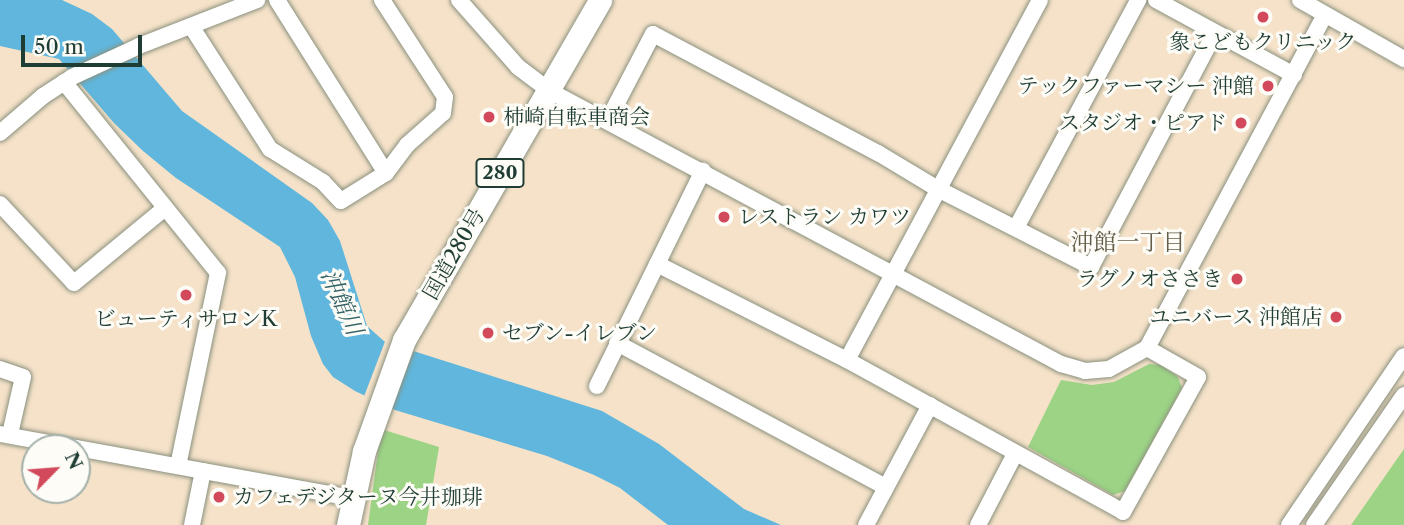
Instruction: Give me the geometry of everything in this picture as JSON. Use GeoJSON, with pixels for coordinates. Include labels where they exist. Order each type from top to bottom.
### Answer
{"type":"FeatureCollection","features":[{"type":"Feature","properties":{"kind":"highway","name":"国道280号"},"geometry":{"type":"LineString","coordinates":[[348,525],[352,498],[378,406],[402,345],[600,0]]}},
{"type":"Feature","properties":{"kind":"street"},"geometry":{"type":"LineString","coordinates":[[0,133],[43,96],[68,79],[134,48],[257,0]]}},
{"type":"Feature","properties":{"kind":"street"},"geometry":{"type":"LineString","coordinates":[[277,0],[386,173]]}},
{"type":"Feature","properties":{"kind":"street"},"geometry":{"type":"LineString","coordinates":[[191,26],[270,149],[323,182],[341,201],[386,173],[407,145],[443,113],[444,97],[382,0]]}},
{"type":"Feature","properties":{"kind":"street"},"geometry":{"type":"LineString","coordinates":[[458,0],[518,67],[548,90],[1061,364],[1085,371],[1109,369],[1147,348],[1325,15]]}},
{"type":"Feature","properties":{"kind":"street"},"geometry":{"type":"LineString","coordinates":[[847,360],[1040,0]]}},
{"type":"Feature","properties":{"kind":"street"},"geometry":{"type":"LineString","coordinates":[[1016,228],[1138,0]]}},
{"type":"Feature","properties":{"kind":"street"},"geometry":{"type":"LineString","coordinates":[[1156,0],[1294,75]]}},
{"type":"Feature","properties":{"kind":"street"},"geometry":{"type":"LineString","coordinates":[[1300,0],[1404,59]]}},
{"type":"Feature","properties":{"kind":"street"},"geometry":{"type":"LineString","coordinates":[[608,120],[653,34],[878,153],[938,189],[1091,267],[1215,33]]}},
{"type":"Feature","properties":{"kind":"street"},"geometry":{"type":"LineString","coordinates":[[68,79],[165,208],[218,273],[178,466]]}},
{"type":"Feature","properties":{"kind":"street"},"geometry":{"type":"LineString","coordinates":[[597,386],[703,171]]}},
{"type":"Feature","properties":{"kind":"street"},"geometry":{"type":"LineString","coordinates":[[0,204],[74,283],[165,208]]}},
{"type":"Feature","properties":{"kind":"street"},"geometry":{"type":"LineString","coordinates":[[657,264],[847,360],[1123,512],[1198,377],[1147,348]]}},
{"type":"Feature","properties":{"kind":"street"},"geometry":{"type":"LineString","coordinates":[[617,344],[886,487]]}},
{"type":"Feature","properties":{"kind":"street"},"geometry":{"type":"LineString","coordinates":[[1289,525],[1404,356]]}},
{"type":"Feature","properties":{"kind":"street"},"geometry":{"type":"LineString","coordinates":[[0,369],[23,377],[5,434],[352,498]]}},
{"type":"Feature","properties":{"kind":"street"},"geometry":{"type":"LineString","coordinates":[[1314,525],[1404,395]]}},
{"type":"Feature","properties":{"kind":"street"},"geometry":{"type":"LineString","coordinates":[[866,525],[930,405]]}},
{"type":"Feature","properties":{"kind":"street"},"geometry":{"type":"LineString","coordinates":[[978,525],[1015,454]]}},
{"type":"Feature","properties":{"kind":"street"},"geometry":{"type":"LineString","coordinates":[[192,525],[203,471]]}},
{"type":"Feature","properties":{"kind":"green space"},"geometry":{"type":"Polygon","coordinates":[[[1149,364],[1161,365],[1178,377],[1182,388],[1125,491],[1113,495],[1028,447],[1061,380],[1092,385],[1114,382],[1149,364]]]}},
{"type":"Feature","properties":{"kind":"green space"},"geometry":{"type":"Polygon","coordinates":[[[381,429],[439,447],[426,525],[368,525],[381,429]]]}},
{"type":"Feature","properties":{"kind":"green space"},"geometry":{"type":"Polygon","coordinates":[[[1404,449],[1404,525],[1351,525],[1404,449]]]}},
{"type":"Feature","properties":{"kind":"water","name":"沖館川"},"geometry":{"type":"Polygon","coordinates":[[[0,0],[62,0],[92,14],[112,29],[182,111],[312,203],[328,220],[340,241],[367,326],[385,342],[602,411],[659,444],[744,509],[781,525],[668,525],[620,488],[594,475],[547,456],[395,410],[333,377],[323,364],[311,336],[295,277],[280,247],[176,178],[143,151],[114,123],[59,59],[0,46],[0,0]]]}},
{"type":"Feature","properties":{"kind":"pier"},"geometry":{"type":"Polygon","coordinates":[[[386,339],[414,350],[390,411],[363,399],[386,339]]]}},
{"type":"Feature","properties":{"kind":"place","name":"象こどもクリニック"},"geometry":{"type":"Point","coordinates":[1263,17]}},
{"type":"Feature","properties":{"kind":"place","name":"テックファーマシー 沖館"},"geometry":{"type":"Point","coordinates":[1268,86]}},
{"type":"Feature","properties":{"kind":"place","name":"柿崎自転車商会"},"geometry":{"type":"Point","coordinates":[489,117]}},
{"type":"Feature","properties":{"kind":"place","name":"スタジオ・ピアド"},"geometry":{"type":"Point","coordinates":[1241,123]}},
{"type":"Feature","properties":{"kind":"place","name":"レストラン カワツ"},"geometry":{"type":"Point","coordinates":[724,217]}},
{"type":"Feature","properties":{"kind":"place","name":"ラグノオささき"},"geometry":{"type":"Point","coordinates":[1237,279]}},
{"type":"Feature","properties":{"kind":"place","name":"ビューティサロンK"},"geometry":{"type":"Point","coordinates":[186,295]}},
{"type":"Feature","properties":{"kind":"place","name":"ユニバース 沖館店"},"geometry":{"type":"Point","coordinates":[1336,317]}},
{"type":"Feature","properties":{"kind":"place","name":"セブン-イレブン"},"geometry":{"type":"Point","coordinates":[488,333]}},
{"type":"Feature","properties":{"kind":"place","name":"カフェデジターヌ今井珈琲"},"geometry":{"type":"Point","coordinates":[219,497]}},
{"type":"Feature","properties":{"kind":"district","name":"沖館一丁目"},"geometry":{"type":"Point","coordinates":[1128,242]}}]}
